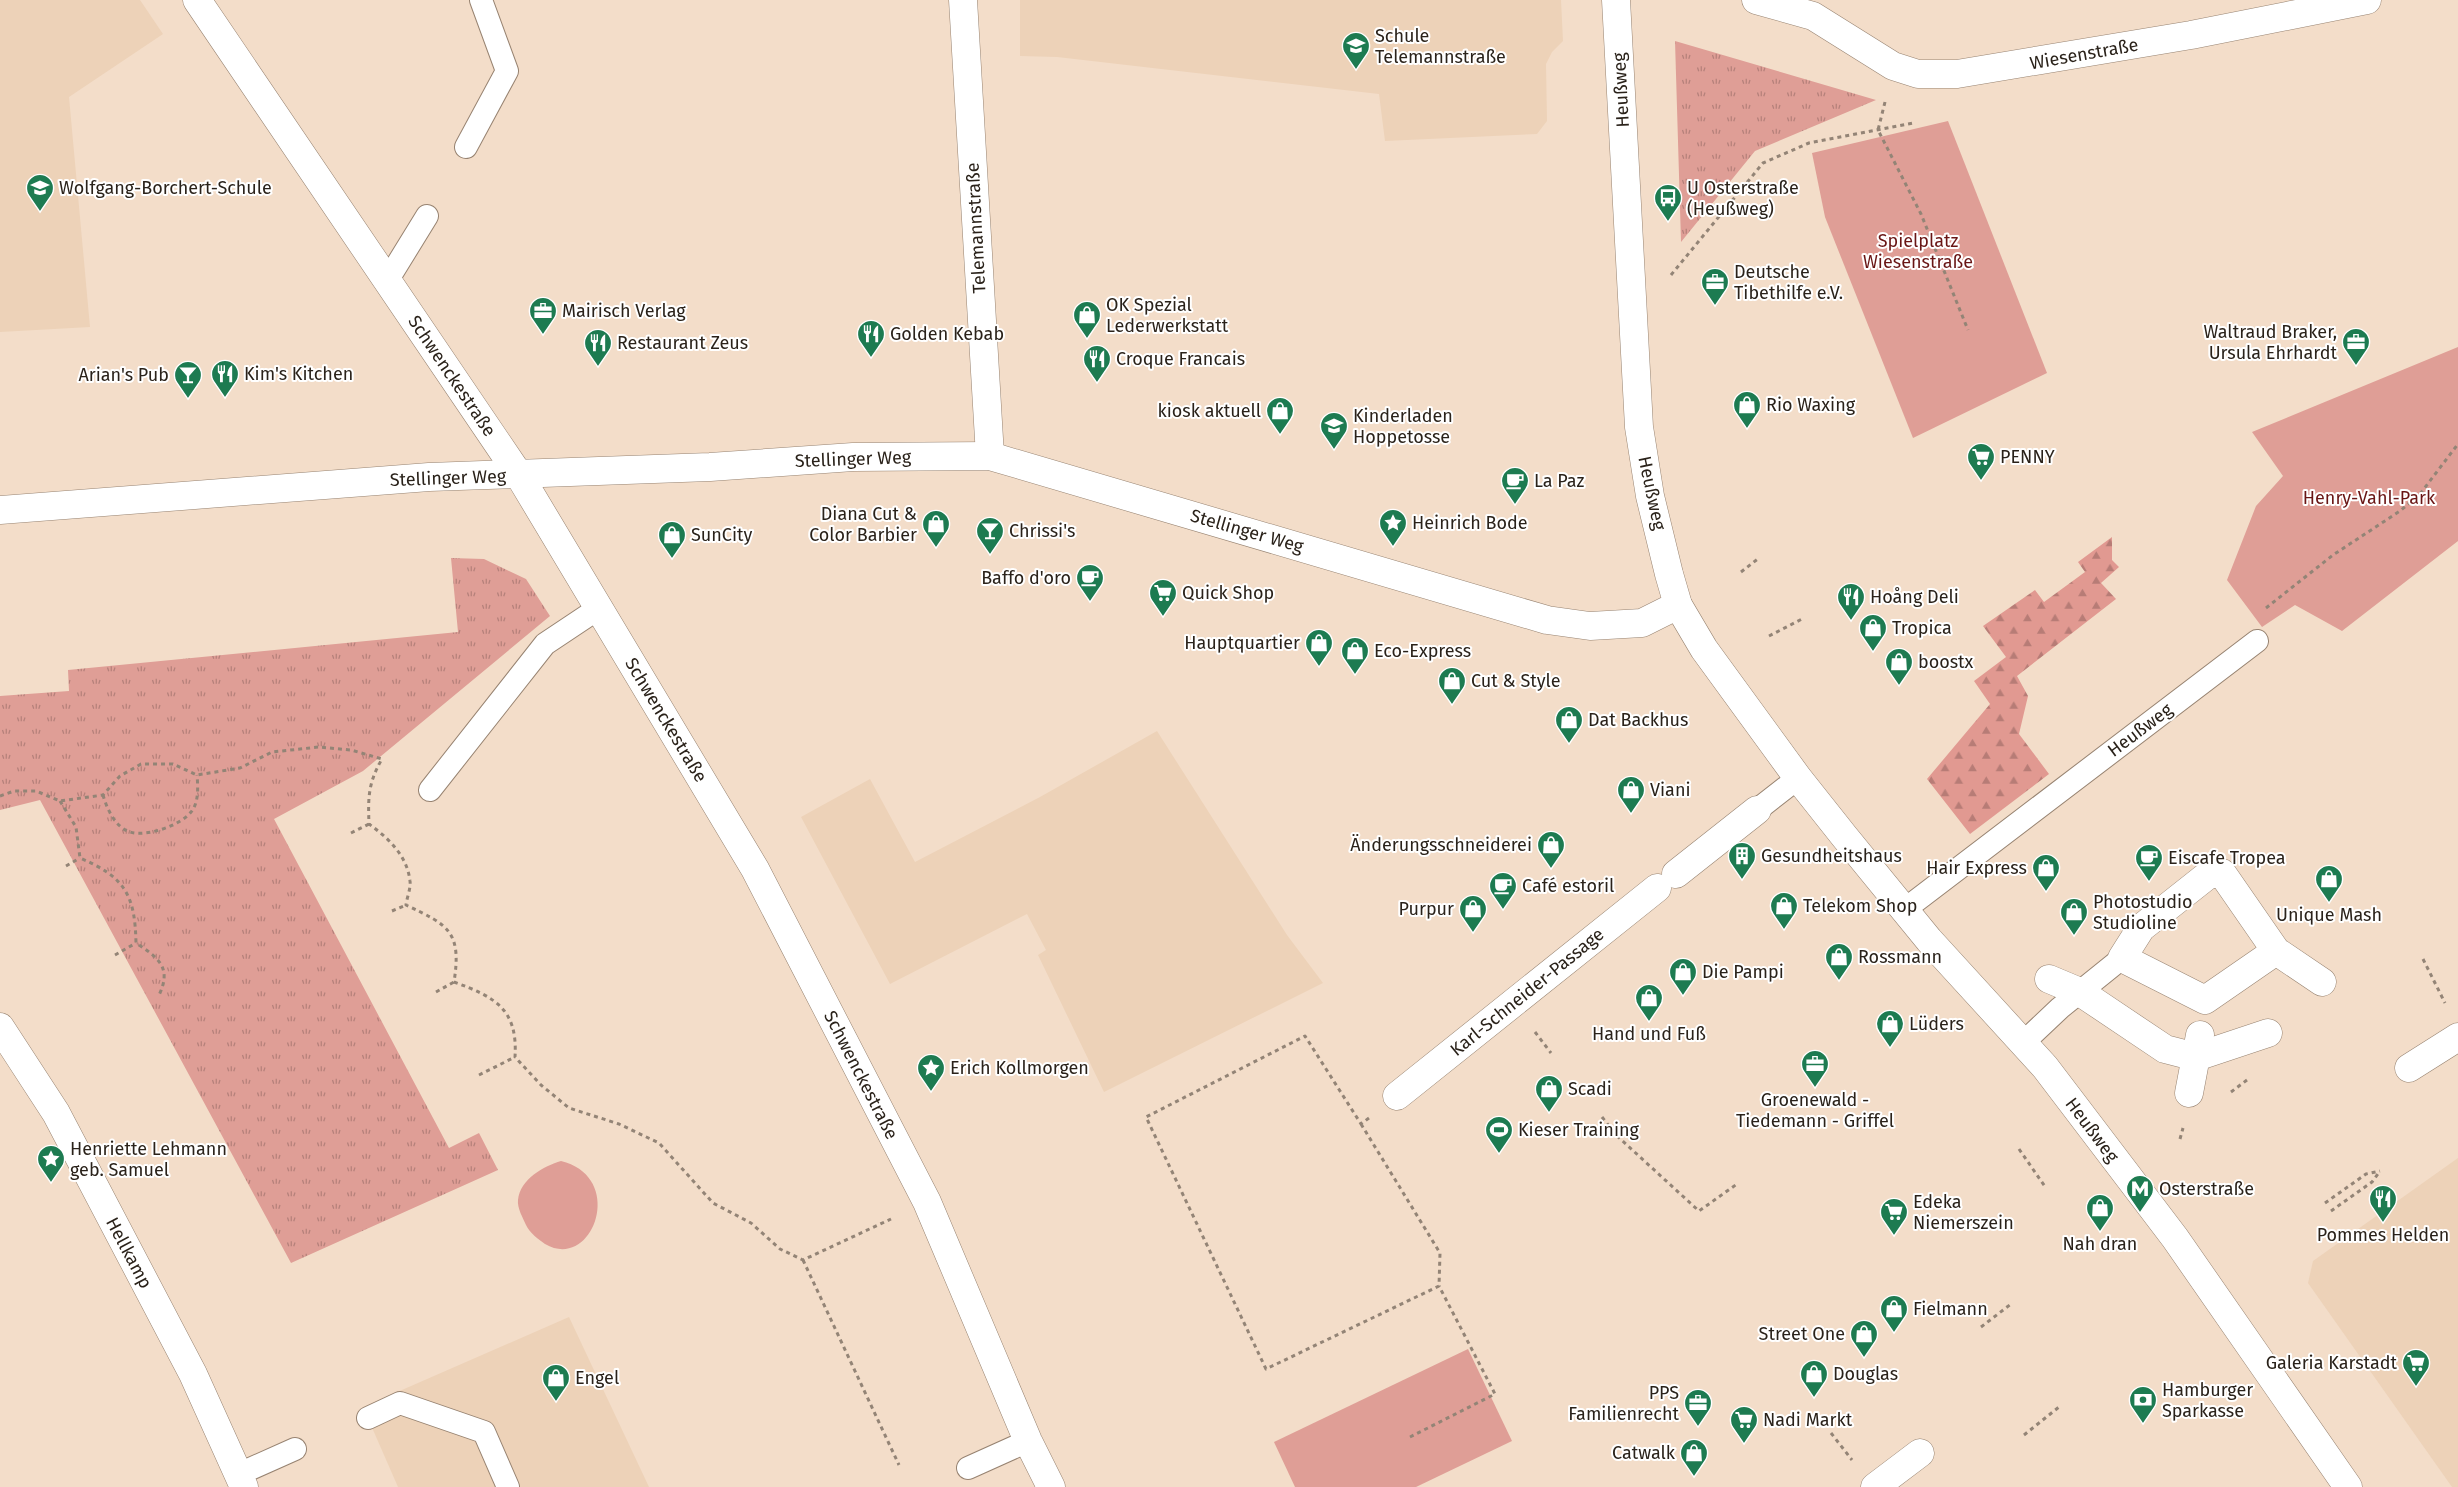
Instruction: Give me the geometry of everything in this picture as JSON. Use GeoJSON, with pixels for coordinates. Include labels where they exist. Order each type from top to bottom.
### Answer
{"type":"FeatureCollection","features":[{"type":"Feature","properties":{"kind":"street","name":"Schwenckestraße"},"geometry":{"type":"LineString","coordinates":[[198,0],[519,475],[760,877],[927,1202],[1028,1441],[1051,1487]]}},
{"type":"Feature","properties":{"kind":"street","name":"Telemannstraße"},"geometry":{"type":"LineString","coordinates":[[963,0],[990,456]]}},
{"type":"Feature","properties":{"kind":"street","name":"Heußweg"},"geometry":{"type":"LineString","coordinates":[[1616,0],[1639,427],[1650,496],[1678,605],[1704,648],[1798,778],[1904,910],[2045,1067],[2175,1238],[2348,1487]]}},
{"type":"Feature","properties":{"kind":"street","name":"Wiesenstraße"},"geometry":{"type":"LineString","coordinates":[[1756,0],[1820,8],[1893,66],[1918,74],[1958,74],[2191,35],[2367,0]]}},
{"type":"Feature","properties":{"kind":"street","name":"Stellinger Weg"},"geometry":{"type":"LineString","coordinates":[[0,510],[429,477],[710,467],[853,457],[990,456],[1547,620],[1590,626],[1642,623],[1678,605]]}},
{"type":"Feature","properties":{"kind":"street","name":"Karl-Schneider-Passage"},"geometry":{"type":"LineString","coordinates":[[1397,1096],[1757,810]]}},
{"type":"Feature","properties":{"kind":"street"},"geometry":{"type":"LineString","coordinates":[[2268,1033],[2201,1026],[2122,958],[2141,928],[2208,875],[2222,873],[2276,951],[2322,982]]}},
{"type":"Feature","properties":{"kind":"street"},"geometry":{"type":"LineString","coordinates":[[2049,980],[2080,992],[2166,1049],[2201,1026],[2276,951]]}},
{"type":"Feature","properties":{"kind":"street"},"geometry":{"type":"LineString","coordinates":[[2189,1093],[2201,1026]]}},
{"type":"Feature","properties":{"kind":"street","name":"Hellkamp"},"geometry":{"type":"LineString","coordinates":[[0,1027],[56,1113],[193,1374],[241,1481]]}},
{"type":"Feature","properties":{"kind":"street"},"geometry":{"type":"LineString","coordinates":[[2409,1068],[2458,1037]]}},
{"type":"Feature","properties":{"kind":"street"},"geometry":{"type":"LineString","coordinates":[[1875,1487],[1920,1453]]}},
{"type":"Feature","properties":{"kind":"lane"},"geometry":{"type":"LineString","coordinates":[[466,147],[507,71],[481,0]]}},
{"type":"Feature","properties":{"kind":"lane"},"geometry":{"type":"LineString","coordinates":[[388,281],[427,216]]}},
{"type":"Feature","properties":{"kind":"lane"},"geometry":{"type":"LineString","coordinates":[[430,790],[545,644],[599,608]]}},
{"type":"Feature","properties":{"kind":"lane","name":"Heußweg"},"geometry":{"type":"LineString","coordinates":[[1904,910],[2257,641]]}},
{"type":"Feature","properties":{"kind":"lane","name":"Karl-Schneider-Passage"},"geometry":{"type":"LineString","coordinates":[[1757,810],[1798,778]]}},
{"type":"Feature","properties":{"kind":"lane"},"geometry":{"type":"LineString","coordinates":[[2024,1042],[2080,992],[2122,958]]}},
{"type":"Feature","properties":{"kind":"lane"},"geometry":{"type":"LineString","coordinates":[[368,1418],[400,1403],[484,1432],[508,1487]]}},
{"type":"Feature","properties":{"kind":"lane"},"geometry":{"type":"LineString","coordinates":[[968,1468],[1028,1441]]}},
{"type":"Feature","properties":{"kind":"lane"},"geometry":{"type":"LineString","coordinates":[[241,1481],[295,1450]]}},
{"type":"Feature","properties":{"kind":"path"},"geometry":{"type":"LineString","coordinates":[[1885,98],[1878,130],[1921,214],[1968,330]]}},
{"type":"Feature","properties":{"kind":"path"},"geometry":{"type":"LineString","coordinates":[[1671,275],[1764,163],[1809,144],[1913,123]]}},
{"type":"Feature","properties":{"kind":"path"},"geometry":{"type":"LineString","coordinates":[[2257,641],[2255,617],[2333,555],[2400,511],[2420,494],[2458,444]]}},
{"type":"Feature","properties":{"kind":"path"},"geometry":{"type":"LineString","coordinates":[[1741,572],[1760,558]]}},
{"type":"Feature","properties":{"kind":"path"},"geometry":{"type":"LineString","coordinates":[[1769,636],[1802,620]]}},
{"type":"Feature","properties":{"kind":"path"},"geometry":{"type":"LineString","coordinates":[[0,796],[14,791],[36,791],[60,801],[103,795],[120,776],[141,764],[173,764],[197,775],[240,768],[272,752],[319,746],[351,750],[382,759],[372,777],[368,800],[369,824]]}},
{"type":"Feature","properties":{"kind":"path"},"geometry":{"type":"LineString","coordinates":[[103,795],[106,807],[115,821],[130,832],[156,831],[181,822],[192,811],[198,792],[197,775]]}},
{"type":"Feature","properties":{"kind":"path"},"geometry":{"type":"LineString","coordinates":[[60,801],[76,827],[80,858]]}},
{"type":"Feature","properties":{"kind":"path"},"geometry":{"type":"LineString","coordinates":[[351,833],[369,824]]}},
{"type":"Feature","properties":{"kind":"path"},"geometry":{"type":"LineString","coordinates":[[369,824],[387,837],[402,856],[410,882],[406,905]]}},
{"type":"Feature","properties":{"kind":"path"},"geometry":{"type":"LineString","coordinates":[[66,866],[80,858]]}},
{"type":"Feature","properties":{"kind":"path"},"geometry":{"type":"LineString","coordinates":[[80,858],[114,876],[126,889],[133,906],[136,943]]}},
{"type":"Feature","properties":{"kind":"path"},"geometry":{"type":"LineString","coordinates":[[392,911],[406,905],[444,924],[456,944],[457,966],[454,982]]}},
{"type":"Feature","properties":{"kind":"path"},"geometry":{"type":"LineString","coordinates":[[115,955],[136,943]]}},
{"type":"Feature","properties":{"kind":"path"},"geometry":{"type":"LineString","coordinates":[[136,943],[152,954],[164,967],[165,983],[159,996]]}},
{"type":"Feature","properties":{"kind":"path"},"geometry":{"type":"LineString","coordinates":[[2424,959],[2449,1012]]}},
{"type":"Feature","properties":{"kind":"path"},"geometry":{"type":"LineString","coordinates":[[436,992],[454,982],[478,990],[494,1001],[510,1016],[516,1038],[515,1056],[542,1085],[569,1108],[619,1124],[659,1143],[713,1203],[751,1223],[780,1249],[803,1260],[899,1465]]}},
{"type":"Feature","properties":{"kind":"path"},"geometry":{"type":"LineString","coordinates":[[1410,1437],[1496,1394],[1439,1286],[1440,1253],[1305,1036],[1146,1117],[1266,1369],[1439,1286]]}},
{"type":"Feature","properties":{"kind":"path"},"geometry":{"type":"LineString","coordinates":[[479,1075],[515,1056]]}},
{"type":"Feature","properties":{"kind":"path"},"geometry":{"type":"LineString","coordinates":[[1361,1124],[1397,1096]]}},
{"type":"Feature","properties":{"kind":"path"},"geometry":{"type":"LineString","coordinates":[[1602,1117],[1616,1135],[1699,1211],[1737,1184]]}},
{"type":"Feature","properties":{"kind":"path"},"geometry":{"type":"LineString","coordinates":[[2019,1149],[2046,1188]]}},
{"type":"Feature","properties":{"kind":"path"},"geometry":{"type":"LineString","coordinates":[[2325,1203],[2366,1174],[2380,1171],[2372,1182],[2331,1211]]}},
{"type":"Feature","properties":{"kind":"path"},"geometry":{"type":"LineString","coordinates":[[803,1260],[891,1219]]}},
{"type":"Feature","properties":{"kind":"path"},"geometry":{"type":"LineString","coordinates":[[1981,1327],[2011,1304]]}},
{"type":"Feature","properties":{"kind":"path"},"geometry":{"type":"LineString","coordinates":[[2024,1435],[2059,1407]]}},
{"type":"Feature","properties":{"kind":"shaded area","name":"Wolfgang-Borchert-Schule"},"geometry":{"type":"Polygon","coordinates":[[[0,0],[140,0],[163,34],[69,97],[90,327],[0,332],[0,0]]]}},
{"type":"Feature","properties":{"kind":"shaded area","name":"Schule Telemannstraße"},"geometry":{"type":"Polygon","coordinates":[[[1020,0],[1561,0],[1563,41],[1552,52],[1546,64],[1547,121],[1537,134],[1385,141],[1379,94],[1057,57],[1020,56],[1020,0]]]}},
{"type":"Feature","properties":{"kind":"shaded area"},"geometry":{"type":"Polygon","coordinates":[[[1157,731],[1287,935],[1323,983],[1104,1092],[1038,955],[1046,950],[1027,914],[890,984],[801,817],[870,779],[915,862],[1040,797],[1157,731]]]}},
{"type":"Feature","properties":{"kind":"shaded area","name":"Galeria Karstadt"},"geometry":{"type":"Polygon","coordinates":[[[2458,1158],[2458,1487],[2452,1487],[2308,1283],[2313,1261],[2458,1158]]]}},
{"type":"Feature","properties":{"kind":"shaded area"},"geometry":{"type":"Polygon","coordinates":[[[569,1317],[649,1487],[398,1487],[363,1407],[569,1317]]]}},
{"type":"Feature","properties":{"kind":"green space"},"geometry":{"type":"Polygon","coordinates":[[[1675,41],[1876,100],[1755,151],[1681,242],[1675,41]]]}},
{"type":"Feature","properties":{"kind":"green space","name":"Spielplatz Wiesenstraße"},"geometry":{"type":"Polygon","coordinates":[[[1948,121],[2047,373],[1913,438],[1825,217],[1812,153],[1948,121]]]}},
{"type":"Feature","properties":{"kind":"green space","name":"Henry-Vahl-Park"},"geometry":{"type":"Polygon","coordinates":[[[2458,347],[2458,541],[2342,631],[2295,605],[2262,627],[2227,580],[2256,506],[2283,476],[2252,432],[2458,347]]]}},
{"type":"Feature","properties":{"kind":"green space"},"geometry":{"type":"Polygon","coordinates":[[[2112,537],[2112,560],[2119,567],[2101,583],[2116,599],[2017,676],[2028,696],[2019,734],[2049,774],[1970,834],[1927,779],[1990,704],[1974,681],[2006,657],[1983,626],[2035,590],[2044,602],[2085,572],[2078,562],[2112,537]]]}},
{"type":"Feature","properties":{"kind":"green space"},"geometry":{"type":"Polygon","coordinates":[[[451,558],[484,559],[526,579],[550,616],[363,771],[274,819],[449,1148],[479,1133],[498,1170],[291,1263],[40,800],[0,810],[0,696],[69,691],[68,670],[458,632],[451,558]]]}},
{"type":"Feature","properties":{"kind":"green space"},"geometry":{"type":"Polygon","coordinates":[[[561,1161],[581,1170],[593,1185],[598,1202],[596,1219],[589,1234],[577,1245],[562,1249],[545,1244],[532,1233],[520,1213],[518,1203],[523,1186],[534,1174],[547,1166],[561,1161]]]}},
{"type":"Feature","properties":{"kind":"green space"},"geometry":{"type":"Polygon","coordinates":[[[1468,1349],[1512,1441],[1416,1487],[1295,1487],[1274,1442],[1468,1349]]]}},
{"type":"Feature","properties":{"kind":"place","name":"Schule Telemannstraße"},"geometry":{"type":"Point","coordinates":[1356,70]}},
{"type":"Feature","properties":{"kind":"place","name":"Wolfgang-Borchert-Schule"},"geometry":{"type":"Point","coordinates":[40,212]}},
{"type":"Feature","properties":{"kind":"place","name":"U Osterstraße (Heußweg)"},"geometry":{"type":"Point","coordinates":[1668,222]}},
{"type":"Feature","properties":{"kind":"place","name":"Deutsche Tibethilfe e.V."},"geometry":{"type":"Point","coordinates":[1715,306]}},
{"type":"Feature","properties":{"kind":"place","name":"Mairisch Verlag"},"geometry":{"type":"Point","coordinates":[543,335]}},
{"type":"Feature","properties":{"kind":"place","name":"OK Spezial Lederwerkstatt"},"geometry":{"type":"Point","coordinates":[1087,339]}},
{"type":"Feature","properties":{"kind":"place","name":"Golden Kebab"},"geometry":{"type":"Point","coordinates":[871,358]}},
{"type":"Feature","properties":{"kind":"place","name":"Waltraud Braker, Ursula Ehrhardt"},"geometry":{"type":"Point","coordinates":[2356,366]}},
{"type":"Feature","properties":{"kind":"place","name":"Restaurant Zeus"},"geometry":{"type":"Point","coordinates":[598,367]}},
{"type":"Feature","properties":{"kind":"place","name":"Croque Francais"},"geometry":{"type":"Point","coordinates":[1097,383]}},
{"type":"Feature","properties":{"kind":"place","name":"Kim's Kitchen"},"geometry":{"type":"Point","coordinates":[225,398]}},
{"type":"Feature","properties":{"kind":"place","name":"Arian's Pub"},"geometry":{"type":"Point","coordinates":[188,399]}},
{"type":"Feature","properties":{"kind":"place","name":"Rio Waxing"},"geometry":{"type":"Point","coordinates":[1747,429]}},
{"type":"Feature","properties":{"kind":"place","name":"kiosk aktuell"},"geometry":{"type":"Point","coordinates":[1280,435]}},
{"type":"Feature","properties":{"kind":"place","name":"Kinderladen Hoppetosse"},"geometry":{"type":"Point","coordinates":[1334,450]}},
{"type":"Feature","properties":{"kind":"place","name":"PENNY"},"geometry":{"type":"Point","coordinates":[1981,481]}},
{"type":"Feature","properties":{"kind":"place","name":"La Paz"},"geometry":{"type":"Point","coordinates":[1515,505]}},
{"type":"Feature","properties":{"kind":"place","name":"Heinrich Bode"},"geometry":{"type":"Point","coordinates":[1393,547]}},
{"type":"Feature","properties":{"kind":"place","name":"Diana Cut & Color Barbier"},"geometry":{"type":"Point","coordinates":[936,548]}},
{"type":"Feature","properties":{"kind":"place","name":"Chrissi's"},"geometry":{"type":"Point","coordinates":[990,555]}},
{"type":"Feature","properties":{"kind":"place","name":"SunCity"},"geometry":{"type":"Point","coordinates":[672,559]}},
{"type":"Feature","properties":{"kind":"place","name":"Baffo d'oro"},"geometry":{"type":"Point","coordinates":[1090,602]}},
{"type":"Feature","properties":{"kind":"place","name":"Quick Shop"},"geometry":{"type":"Point","coordinates":[1163,617]}},
{"type":"Feature","properties":{"kind":"place","name":"Hoång Deli"},"geometry":{"type":"Point","coordinates":[1851,621]}},
{"type":"Feature","properties":{"kind":"place","name":"Tropica"},"geometry":{"type":"Point","coordinates":[1873,652]}},
{"type":"Feature","properties":{"kind":"place","name":"Hauptquartier"},"geometry":{"type":"Point","coordinates":[1319,667]}},
{"type":"Feature","properties":{"kind":"place","name":"Eco-Express"},"geometry":{"type":"Point","coordinates":[1355,675]}},
{"type":"Feature","properties":{"kind":"place","name":"boostx"},"geometry":{"type":"Point","coordinates":[1899,686]}},
{"type":"Feature","properties":{"kind":"place","name":"Cut & Style"},"geometry":{"type":"Point","coordinates":[1452,705]}},
{"type":"Feature","properties":{"kind":"place","name":"Dat Backhus"},"geometry":{"type":"Point","coordinates":[1569,744]}},
{"type":"Feature","properties":{"kind":"place","name":"Viani"},"geometry":{"type":"Point","coordinates":[1631,814]}},
{"type":"Feature","properties":{"kind":"place","name":"Änderungsschneiderei"},"geometry":{"type":"Point","coordinates":[1551,869]}},
{"type":"Feature","properties":{"kind":"place","name":"Gesundheitshaus"},"geometry":{"type":"Point","coordinates":[1742,880]}},
{"type":"Feature","properties":{"kind":"place","name":"Eiscafe Tropea"},"geometry":{"type":"Point","coordinates":[2149,882]}},
{"type":"Feature","properties":{"kind":"place","name":"Hair Express"},"geometry":{"type":"Point","coordinates":[2046,892]}},
{"type":"Feature","properties":{"kind":"place","name":"Unique Mash"},"geometry":{"type":"Point","coordinates":[2329,903]}},
{"type":"Feature","properties":{"kind":"place","name":"Café estoril"},"geometry":{"type":"Point","coordinates":[1503,910]}},
{"type":"Feature","properties":{"kind":"place","name":"Telekom Shop"},"geometry":{"type":"Point","coordinates":[1784,930]}},
{"type":"Feature","properties":{"kind":"place","name":"Purpur"},"geometry":{"type":"Point","coordinates":[1473,933]}},
{"type":"Feature","properties":{"kind":"place","name":"Photostudio Studioline"},"geometry":{"type":"Point","coordinates":[2074,936]}},
{"type":"Feature","properties":{"kind":"place","name":"Rossmann"},"geometry":{"type":"Point","coordinates":[1839,981]}},
{"type":"Feature","properties":{"kind":"place","name":"Die Pampi"},"geometry":{"type":"Point","coordinates":[1683,996]}},
{"type":"Feature","properties":{"kind":"place","name":"Hand und Fuß"},"geometry":{"type":"Point","coordinates":[1649,1022]}},
{"type":"Feature","properties":{"kind":"place","name":"Lüders"},"geometry":{"type":"Point","coordinates":[1890,1048]}},
{"type":"Feature","properties":{"kind":"place","name":"Groenewald - Tiedemann - Griffel"},"geometry":{"type":"Point","coordinates":[1815,1088]}},
{"type":"Feature","properties":{"kind":"place","name":"Erich Kollmorgen"},"geometry":{"type":"Point","coordinates":[931,1092]}},
{"type":"Feature","properties":{"kind":"place","name":"Scadi"},"geometry":{"type":"Point","coordinates":[1549,1113]}},
{"type":"Feature","properties":{"kind":"place","name":"Kieser Training"},"geometry":{"type":"Point","coordinates":[1499,1154]}},
{"type":"Feature","properties":{"kind":"place","name":"Henriette Lehmann geb. Samuel"},"geometry":{"type":"Point","coordinates":[51,1183]}},
{"type":"Feature","properties":{"kind":"place","name":"Osterstraße"},"geometry":{"type":"Point","coordinates":[2140,1213]}},
{"type":"Feature","properties":{"kind":"place","name":"Pommes Helden"},"geometry":{"type":"Point","coordinates":[2383,1223]}},
{"type":"Feature","properties":{"kind":"place","name":"Nah dran"},"geometry":{"type":"Point","coordinates":[2100,1232]}},
{"type":"Feature","properties":{"kind":"place","name":"Edeka Niemerszein"},"geometry":{"type":"Point","coordinates":[1894,1236]}},
{"type":"Feature","properties":{"kind":"place","name":"Fielmann"},"geometry":{"type":"Point","coordinates":[1894,1333]}},
{"type":"Feature","properties":{"kind":"place","name":"Street One"},"geometry":{"type":"Point","coordinates":[1864,1358]}},
{"type":"Feature","properties":{"kind":"place","name":"Galeria Karstadt"},"geometry":{"type":"Point","coordinates":[2416,1387]}},
{"type":"Feature","properties":{"kind":"place","name":"Douglas"},"geometry":{"type":"Point","coordinates":[1814,1398]}},
{"type":"Feature","properties":{"kind":"place","name":"Engel"},"geometry":{"type":"Point","coordinates":[556,1402]}},
{"type":"Feature","properties":{"kind":"place","name":"Hamburger Sparkasse"},"geometry":{"type":"Point","coordinates":[2143,1424]}},
{"type":"Feature","properties":{"kind":"place","name":"PPS Familienrecht"},"geometry":{"type":"Point","coordinates":[1698,1427]}},
{"type":"Feature","properties":{"kind":"place","name":"Nadi Markt"},"geometry":{"type":"Point","coordinates":[1744,1444]}},
{"type":"Feature","properties":{"kind":"place","name":"Catwalk"},"geometry":{"type":"Point","coordinates":[1694,1477]}}]}
